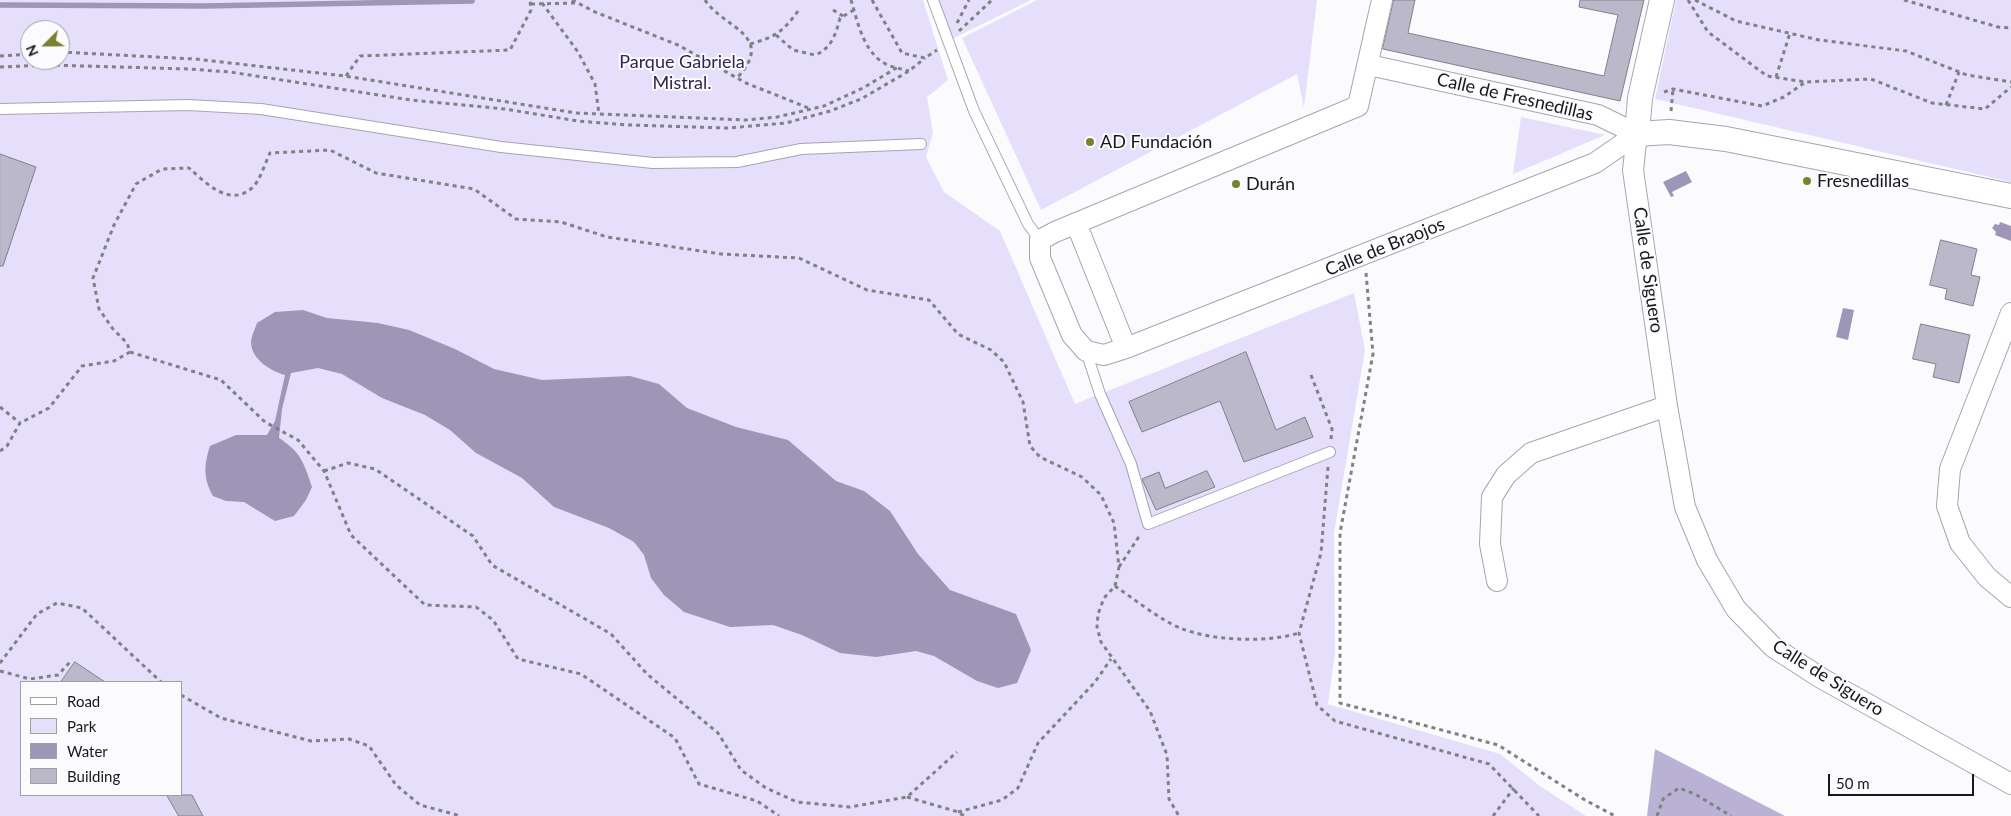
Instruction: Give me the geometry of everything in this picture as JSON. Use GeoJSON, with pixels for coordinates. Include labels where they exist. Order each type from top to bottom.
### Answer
{"type":"FeatureCollection","features":[{"type":"Feature","properties":{"kind":"street"},"geometry":{"type":"LineString","coordinates":[[1086,351],[1072,335],[1040,258],[1040,240],[1076,223],[1358,106],[1369,65],[1382,0]]}},
{"type":"Feature","properties":{"kind":"street"},"geometry":{"type":"LineString","coordinates":[[1637,134],[1640,98],[1662,0]]}},
{"type":"Feature","properties":{"kind":"street","name":"Calle de Fresnedillas"},"geometry":{"type":"LineString","coordinates":[[1369,65],[1598,115],[1637,134],[1669,132],[1726,139],[2011,196]]}},
{"type":"Feature","properties":{"kind":"street","name":"Calle de Braojos"},"geometry":{"type":"LineString","coordinates":[[1086,351],[1104,355],[1126,348],[1595,163],[1637,134]]}},
{"type":"Feature","properties":{"kind":"street","name":"Calle de Siguero"},"geometry":{"type":"LineString","coordinates":[[1637,134],[1633,170],[1667,406],[1685,506],[1707,560],[1736,609],[1773,647],[1821,678],[2011,784]]}},
{"type":"Feature","properties":{"kind":"street"},"geometry":{"type":"LineString","coordinates":[[1076,223],[1126,348]]}},
{"type":"Feature","properties":{"kind":"street"},"geometry":{"type":"LineString","coordinates":[[2011,313],[1950,469],[1948,506],[1960,543],[1987,577],[2011,597]]}},
{"type":"Feature","properties":{"kind":"street"},"geometry":{"type":"LineString","coordinates":[[1497,581],[1490,544],[1492,497],[1506,475],[1531,453],[1667,406]]}},
{"type":"Feature","properties":{"kind":"lane"},"geometry":{"type":"LineString","coordinates":[[933,0],[974,111],[1028,224],[1040,240]]}},
{"type":"Feature","properties":{"kind":"lane"},"geometry":{"type":"LineString","coordinates":[[0,109],[188,105],[261,110],[501,148],[653,163],[737,162],[801,149],[921,144]]}},
{"type":"Feature","properties":{"kind":"lane"},"geometry":{"type":"LineString","coordinates":[[1086,351],[1100,394],[1131,464],[1148,524],[1330,452]]}},
{"type":"Feature","properties":{"kind":"path"},"geometry":{"type":"LineString","coordinates":[[572,0],[678,45],[737,78],[812,109]]}},
{"type":"Feature","properties":{"kind":"path"},"geometry":{"type":"LineString","coordinates":[[704,0],[712,11],[747,36],[750,44],[747,67],[737,78]]}},
{"type":"Feature","properties":{"kind":"path"},"geometry":{"type":"LineString","coordinates":[[851,0],[868,46],[875,57],[890,66],[909,71]]}},
{"type":"Feature","properties":{"kind":"path"},"geometry":{"type":"LineString","coordinates":[[1688,0],[1708,32],[1767,76],[1804,82],[1871,80],[1932,103],[1985,109],[2011,87]]}},
{"type":"Feature","properties":{"kind":"path"},"geometry":{"type":"LineString","coordinates":[[1695,0],[1736,21],[1819,40],[1906,50],[1959,72],[2011,82]]}},
{"type":"Feature","properties":{"kind":"path"},"geometry":{"type":"LineString","coordinates":[[1904,0],[1998,27],[2011,28]]}},
{"type":"Feature","properties":{"kind":"path"},"geometry":{"type":"LineString","coordinates":[[345,76],[360,56],[510,50],[531,10],[530,2],[542,4],[577,3]]}},
{"type":"Feature","properties":{"kind":"path"},"geometry":{"type":"LineString","coordinates":[[542,4],[578,52],[594,84],[599,114]]}},
{"type":"Feature","properties":{"kind":"path"},"geometry":{"type":"LineString","coordinates":[[832,10],[842,16]]}},
{"type":"Feature","properties":{"kind":"path"},"geometry":{"type":"LineString","coordinates":[[776,35],[793,50],[815,55],[828,47],[842,16],[854,10]]}},
{"type":"Feature","properties":{"kind":"path"},"geometry":{"type":"LineString","coordinates":[[750,44],[776,35],[786,28],[798,11]]}},
{"type":"Feature","properties":{"kind":"path"},"geometry":{"type":"LineString","coordinates":[[1776,77],[1790,33]]}},
{"type":"Feature","properties":{"kind":"path"},"geometry":{"type":"LineString","coordinates":[[70,52],[195,58],[345,76],[576,113],[746,120],[778,117],[812,109],[863,88],[898,67]]}},
{"type":"Feature","properties":{"kind":"path"},"geometry":{"type":"LineString","coordinates":[[0,56],[20,55]]}},
{"type":"Feature","properties":{"kind":"path"},"geometry":{"type":"LineString","coordinates":[[0,67],[49,65],[222,71],[411,100],[505,109],[578,121],[628,125],[728,128],[786,123],[830,111],[860,99],[909,71],[925,58]]}},
{"type":"Feature","properties":{"kind":"path"},"geometry":{"type":"LineString","coordinates":[[1946,105],[1959,72]]}},
{"type":"Feature","properties":{"kind":"path"},"geometry":{"type":"LineString","coordinates":[[1640,98],[1673,89],[1711,98],[1762,106],[1784,97],[1804,82]]}},
{"type":"Feature","properties":{"kind":"path"},"geometry":{"type":"LineString","coordinates":[[130,352],[127,342],[113,329],[99,309],[93,278],[114,225],[136,184],[162,168],[188,168],[217,192],[235,196],[252,188],[270,153],[330,150],[376,173],[474,189],[516,219],[561,222],[607,238],[721,254],[799,258],[867,290],[929,300],[958,334],[991,350],[1004,362],[1023,402],[1030,446],[1040,457],[1082,477],[1101,495],[1114,523],[1119,567]]}},
{"type":"Feature","properties":{"kind":"path"},"geometry":{"type":"LineString","coordinates":[[1366,271],[1373,354],[1340,534],[1340,703],[1498,745],[1585,800],[1616,816]]}},
{"type":"Feature","properties":{"kind":"path"},"geometry":{"type":"LineString","coordinates":[[0,451],[6,446],[20,423],[49,408],[82,366],[114,361],[130,352],[221,380],[266,422],[298,440],[324,471],[351,535],[425,605],[476,607],[493,620],[518,660],[581,674],[675,738],[699,784],[757,801],[779,816]]}},
{"type":"Feature","properties":{"kind":"path"},"geometry":{"type":"LineString","coordinates":[[1311,375],[1332,429],[1321,553],[1299,633],[1317,705],[1335,721],[1489,764],[1539,816]]}},
{"type":"Feature","properties":{"kind":"path"},"geometry":{"type":"LineString","coordinates":[[0,407],[20,423]]}},
{"type":"Feature","properties":{"kind":"path"},"geometry":{"type":"LineString","coordinates":[[324,471],[348,463],[375,469],[473,536],[492,565],[611,634],[648,674],[718,733],[741,770],[766,788],[797,802],[850,807],[906,797],[958,812],[964,816]]}},
{"type":"Feature","properties":{"kind":"path"},"geometry":{"type":"LineString","coordinates":[[1148,524],[1119,567],[1114,586],[1104,598],[1098,614],[1097,627],[1100,642],[1150,711],[1167,755],[1169,799],[1179,816]]}},
{"type":"Feature","properties":{"kind":"path"},"geometry":{"type":"LineString","coordinates":[[1114,586],[1180,628],[1207,634],[1255,640],[1285,637],[1299,633]]}},
{"type":"Feature","properties":{"kind":"path"},"geometry":{"type":"LineString","coordinates":[[0,663],[37,614],[57,603],[82,608],[160,681]]}},
{"type":"Feature","properties":{"kind":"path"},"geometry":{"type":"LineString","coordinates":[[958,812],[1002,800],[1018,788],[1038,743],[1095,682],[1111,659]]}},
{"type":"Feature","properties":{"kind":"path"},"geometry":{"type":"LineString","coordinates":[[0,671],[30,679],[58,675],[70,662]]}},
{"type":"Feature","properties":{"kind":"path"},"geometry":{"type":"LineString","coordinates":[[182,697],[221,718],[311,741],[349,739],[369,746],[396,785],[420,805],[462,816]]}},
{"type":"Feature","properties":{"kind":"path"},"geometry":{"type":"LineString","coordinates":[[906,797],[957,752]]}},
{"type":"Feature","properties":{"kind":"path"},"geometry":{"type":"LineString","coordinates":[[1493,816],[1514,788]]}},
{"type":"Feature","properties":{"kind":"path"},"geometry":{"type":"LineString","coordinates":[[1657,816],[1663,799],[1679,788],[1695,794],[1731,816]]}},
{"type":"Feature","properties":{"kind":"green space","name":"Parque Gabriela Mistral."},"geometry":{"type":"Polygon","coordinates":[[[0,0],[923,0],[948,80],[927,97],[933,133],[926,157],[944,192],[1000,231],[1075,404],[1354,293],[1365,350],[1334,533],[1335,653],[1328,704],[1500,754],[1540,786],[1586,816],[0,816],[0,0]]]}},
{"type":"Feature","properties":{"kind":"green space"},"geometry":{"type":"Polygon","coordinates":[[[933,0],[1031,0],[948,41],[933,0]]]}},
{"type":"Feature","properties":{"kind":"green space","name":"AD Fundación"},"geometry":{"type":"Polygon","coordinates":[[[1037,0],[1317,0],[1304,108],[1297,74],[1041,210],[962,38],[1037,0]]]}},
{"type":"Feature","properties":{"kind":"green space"},"geometry":{"type":"Polygon","coordinates":[[[1676,0],[2011,0],[2011,182],[1655,99],[1676,0]]]}},
{"type":"Feature","properties":{"kind":"green space"},"geometry":{"type":"Polygon","coordinates":[[[1521,117],[1605,135],[1513,174],[1521,117]]]}},
{"type":"Feature","properties":{"kind":"shaded area"},"geometry":{"type":"Polygon","coordinates":[[[1655,749],[1785,816],[1647,816],[1655,749]]]}},
{"type":"Feature","properties":{"kind":"water"},"geometry":{"type":"Polygon","coordinates":[[[1686,171],[1692,182],[1672,192],[1674,196],[1671,197],[1663,182],[1686,171]]]}},
{"type":"Feature","properties":{"kind":"water"},"geometry":{"type":"Polygon","coordinates":[[[2000,222],[2011,226],[2011,241],[1995,235],[1996,232],[1992,228],[1995,224],[1999,225],[2000,222]]]}},
{"type":"Feature","properties":{"kind":"water"},"geometry":{"type":"Polygon","coordinates":[[[1843,308],[1854,310],[1848,340],[1836,337],[1843,308]]]}},
{"type":"Feature","properties":{"kind":"water"},"geometry":{"type":"Polygon","coordinates":[[[303,310],[327,318],[378,323],[409,330],[455,349],[494,369],[542,380],[630,376],[659,384],[687,408],[736,427],[788,440],[836,481],[864,491],[890,511],[918,554],[950,590],[1016,614],[1031,650],[1017,683],[998,688],[977,681],[934,656],[916,651],[876,657],[840,653],[802,635],[773,625],[730,627],[684,612],[664,595],[651,578],[644,555],[634,542],[609,528],[554,507],[522,478],[476,453],[450,430],[425,415],[382,398],[342,374],[318,368],[291,373],[282,409],[279,438],[297,453],[307,471],[312,487],[306,500],[294,516],[275,521],[244,502],[226,501],[213,496],[206,477],[210,446],[236,435],[267,435],[275,421],[285,375],[268,368],[255,355],[251,343],[257,323],[275,312],[303,310]]]}},
{"type":"Feature","properties":{"kind":"building"},"geometry":{"type":"Polygon","coordinates":[[[1394,0],[1415,0],[1408,33],[1604,76],[1618,15],[1579,7],[1580,0],[1644,0],[1620,101],[1383,49],[1394,0]]]}},
{"type":"Feature","properties":{"kind":"building"},"geometry":{"type":"Polygon","coordinates":[[[0,154],[36,167],[3,266],[0,266],[0,154]]]}},
{"type":"Feature","properties":{"kind":"building"},"geometry":{"type":"Polygon","coordinates":[[[1941,240],[1977,249],[1971,275],[1980,277],[1973,306],[1945,299],[1947,289],[1930,285],[1941,240]]]}},
{"type":"Feature","properties":{"kind":"building"},"geometry":{"type":"Polygon","coordinates":[[[1921,324],[1970,335],[1959,383],[1933,377],[1936,364],[1913,359],[1921,324]]]}},
{"type":"Feature","properties":{"kind":"building"},"geometry":{"type":"Polygon","coordinates":[[[1246,352],[1276,430],[1305,417],[1313,437],[1244,462],[1220,401],[1142,432],[1129,402],[1246,352]]]}},
{"type":"Feature","properties":{"kind":"building"},"geometry":{"type":"Polygon","coordinates":[[[1207,471],[1215,487],[1156,510],[1142,479],[1159,472],[1165,488],[1207,471]]]}},
{"type":"Feature","properties":{"kind":"building"},"geometry":{"type":"Polygon","coordinates":[[[75,662],[104,681],[62,681],[75,662]]]}},
{"type":"Feature","properties":{"kind":"building"},"geometry":{"type":"Polygon","coordinates":[[[192,795],[203,816],[179,816],[168,796],[192,795]]]}},
{"type":"Feature","properties":{"kind":"waterway"},"geometry":{"type":"LineString","coordinates":[[0,5],[204,6],[472,1]]}},
{"type":"Feature","properties":{"kind":"place","name":"AD Fundación"},"geometry":{"type":"Point","coordinates":[1090,142]}},
{"type":"Feature","properties":{"kind":"place","name":"Fresnedillas"},"geometry":{"type":"Point","coordinates":[1807,181]}},
{"type":"Feature","properties":{"kind":"place","name":"Durán"},"geometry":{"type":"Point","coordinates":[1236,184]}}]}
